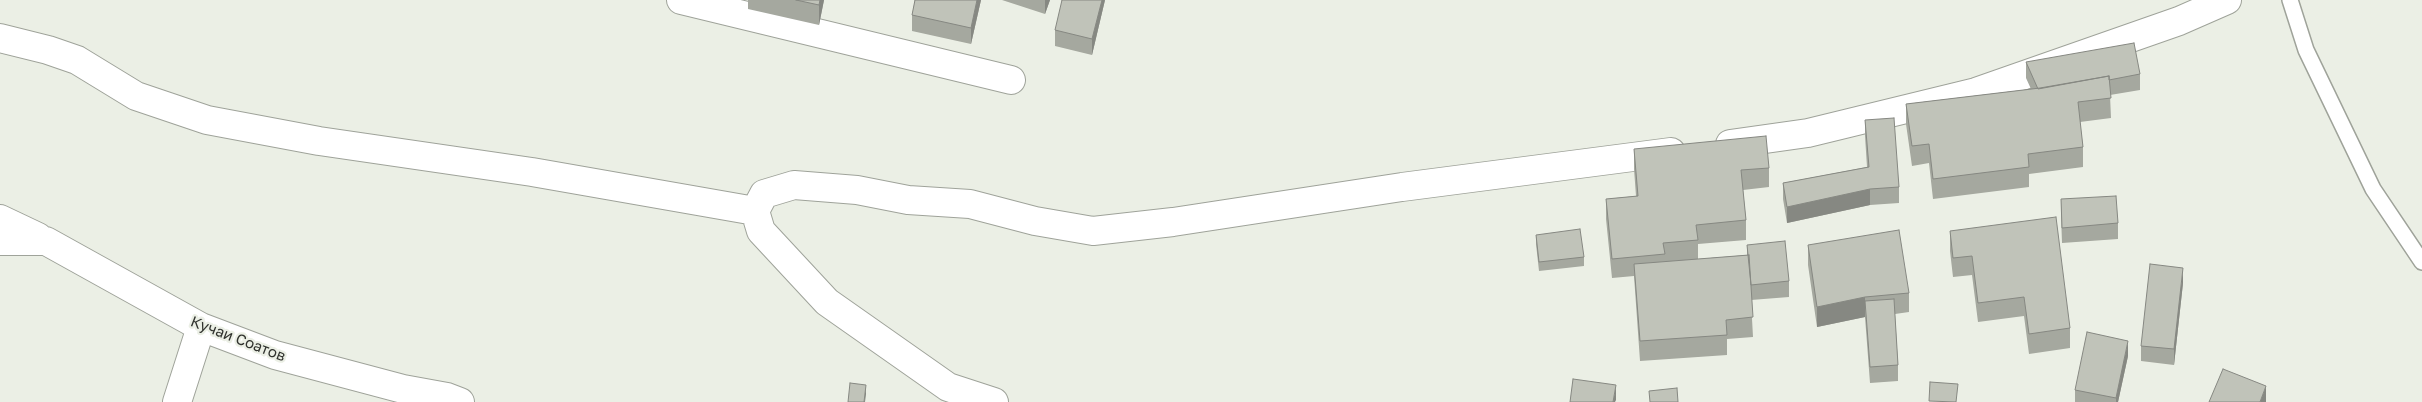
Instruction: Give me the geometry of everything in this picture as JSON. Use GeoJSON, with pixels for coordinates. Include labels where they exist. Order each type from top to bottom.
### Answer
{"type":"FeatureCollection","features":[{"type":"Feature","properties":{"kind":"street"},"geometry":{"type":"LineString","coordinates":[[681,0],[1011,80]]}},
{"type":"Feature","properties":{"kind":"street"},"geometry":{"type":"LineString","coordinates":[[994,402],[948,387],[827,302],[761,230],[755,211],[764,194],[794,185],[856,190],[908,200],[970,204],[1035,221],[1093,231],[1173,222],[1402,186],[1808,133],[1976,92],[2179,21],[2227,0]]}},
{"type":"Feature","properties":{"kind":"street"},"geometry":{"type":"LineString","coordinates":[[0,38],[48,50],[77,60],[136,96],[208,120],[319,141],[532,172],[755,211]]}},
{"type":"Feature","properties":{"kind":"street"},"geometry":{"type":"LineString","coordinates":[[0,219],[46,241]]}},
{"type":"Feature","properties":{"kind":"street","name":"Кучаи Соатов"},"geometry":{"type":"LineString","coordinates":[[0,241],[46,241],[201,327],[275,355],[403,389],[447,397],[460,402]]}},
{"type":"Feature","properties":{"kind":"street"},"geometry":{"type":"LineString","coordinates":[[177,402],[201,327]]}},
{"type":"Feature","properties":{"kind":"lane"},"geometry":{"type":"LineString","coordinates":[[2290,0],[2306,50],[2373,189],[2422,262]]}},
{"type":"Feature","properties":{"kind":"building"},"geometry":{"type":"Polygon","coordinates":[[[796,0],[820,0],[819,5],[796,0]]]}},
{"type":"Feature","properties":{"kind":"building"},"geometry":{"type":"Polygon","coordinates":[[[915,0],[977,0],[971,28],[912,15],[915,0]]]}},
{"type":"Feature","properties":{"kind":"building"},"geometry":{"type":"Polygon","coordinates":[[[1062,0],[1102,0],[1092,39],[1055,30],[1062,0]]]}},
{"type":"Feature","properties":{"kind":"building"},"geometry":{"type":"Polygon","coordinates":[[[2134,43],[2140,74],[2109,80],[2109,76],[2038,89],[2026,62],[2134,43]]]}},
{"type":"Feature","properties":{"kind":"building"},"geometry":{"type":"Polygon","coordinates":[[[2109,76],[2111,98],[2078,102],[2083,147],[2028,154],[2029,167],[1933,179],[1929,144],[1912,146],[1906,104],[2040,88],[2109,76]]]}},
{"type":"Feature","properties":{"kind":"building"},"geometry":{"type":"Polygon","coordinates":[[[1894,118],[1899,187],[1870,189],[1787,207],[1783,183],[1869,167],[1865,120],[1894,118]]]}},
{"type":"Feature","properties":{"kind":"building"},"geometry":{"type":"Polygon","coordinates":[[[1766,136],[1769,168],[1741,170],[1746,220],[1696,225],[1698,240],[1663,243],[1665,254],[1612,259],[1606,199],[1638,196],[1634,149],[1766,136]]]}},
{"type":"Feature","properties":{"kind":"building"},"geometry":{"type":"Polygon","coordinates":[[[2116,196],[2118,223],[2062,228],[2061,199],[2116,196]]]}},
{"type":"Feature","properties":{"kind":"building"},"geometry":{"type":"Polygon","coordinates":[[[2056,217],[2070,328],[2029,334],[2024,297],[1978,303],[1972,256],[1953,258],[1950,231],[2056,217]]]}},
{"type":"Feature","properties":{"kind":"building"},"geometry":{"type":"Polygon","coordinates":[[[1580,229],[1584,257],[1539,262],[1536,235],[1580,229]]]}},
{"type":"Feature","properties":{"kind":"building"},"geometry":{"type":"Polygon","coordinates":[[[1899,230],[1909,293],[1865,297],[1817,307],[1808,245],[1899,230]]]}},
{"type":"Feature","properties":{"kind":"building"},"geometry":{"type":"Polygon","coordinates":[[[1785,241],[1789,281],[1751,285],[1747,245],[1785,241]]]}},
{"type":"Feature","properties":{"kind":"building"},"geometry":{"type":"Polygon","coordinates":[[[1749,255],[1753,317],[1726,320],[1727,335],[1640,341],[1634,264],[1749,255]]]}},
{"type":"Feature","properties":{"kind":"building"},"geometry":{"type":"Polygon","coordinates":[[[2150,264],[2183,268],[2174,349],[2141,346],[2150,264]]]}},
{"type":"Feature","properties":{"kind":"building"},"geometry":{"type":"Polygon","coordinates":[[[1894,299],[1898,365],[1870,367],[1865,301],[1894,299]]]}},
{"type":"Feature","properties":{"kind":"building"},"geometry":{"type":"Polygon","coordinates":[[[2087,332],[2128,341],[2116,398],[2075,390],[2087,332]]]}},
{"type":"Feature","properties":{"kind":"building"},"geometry":{"type":"Polygon","coordinates":[[[2223,369],[2266,386],[2260,402],[2209,402],[2223,369]]]}},
{"type":"Feature","properties":{"kind":"building"},"geometry":{"type":"Polygon","coordinates":[[[1573,379],[1616,385],[1613,402],[1570,402],[1573,379]]]}},
{"type":"Feature","properties":{"kind":"building"},"geometry":{"type":"Polygon","coordinates":[[[1930,382],[1958,384],[1956,402],[1929,401],[1930,382]]]}},
{"type":"Feature","properties":{"kind":"building"},"geometry":{"type":"Polygon","coordinates":[[[850,383],[866,385],[864,402],[848,402],[850,383]]]}},
{"type":"Feature","properties":{"kind":"building"},"geometry":{"type":"Polygon","coordinates":[[[1677,388],[1678,402],[1650,402],[1649,391],[1677,388]]]}}]}
